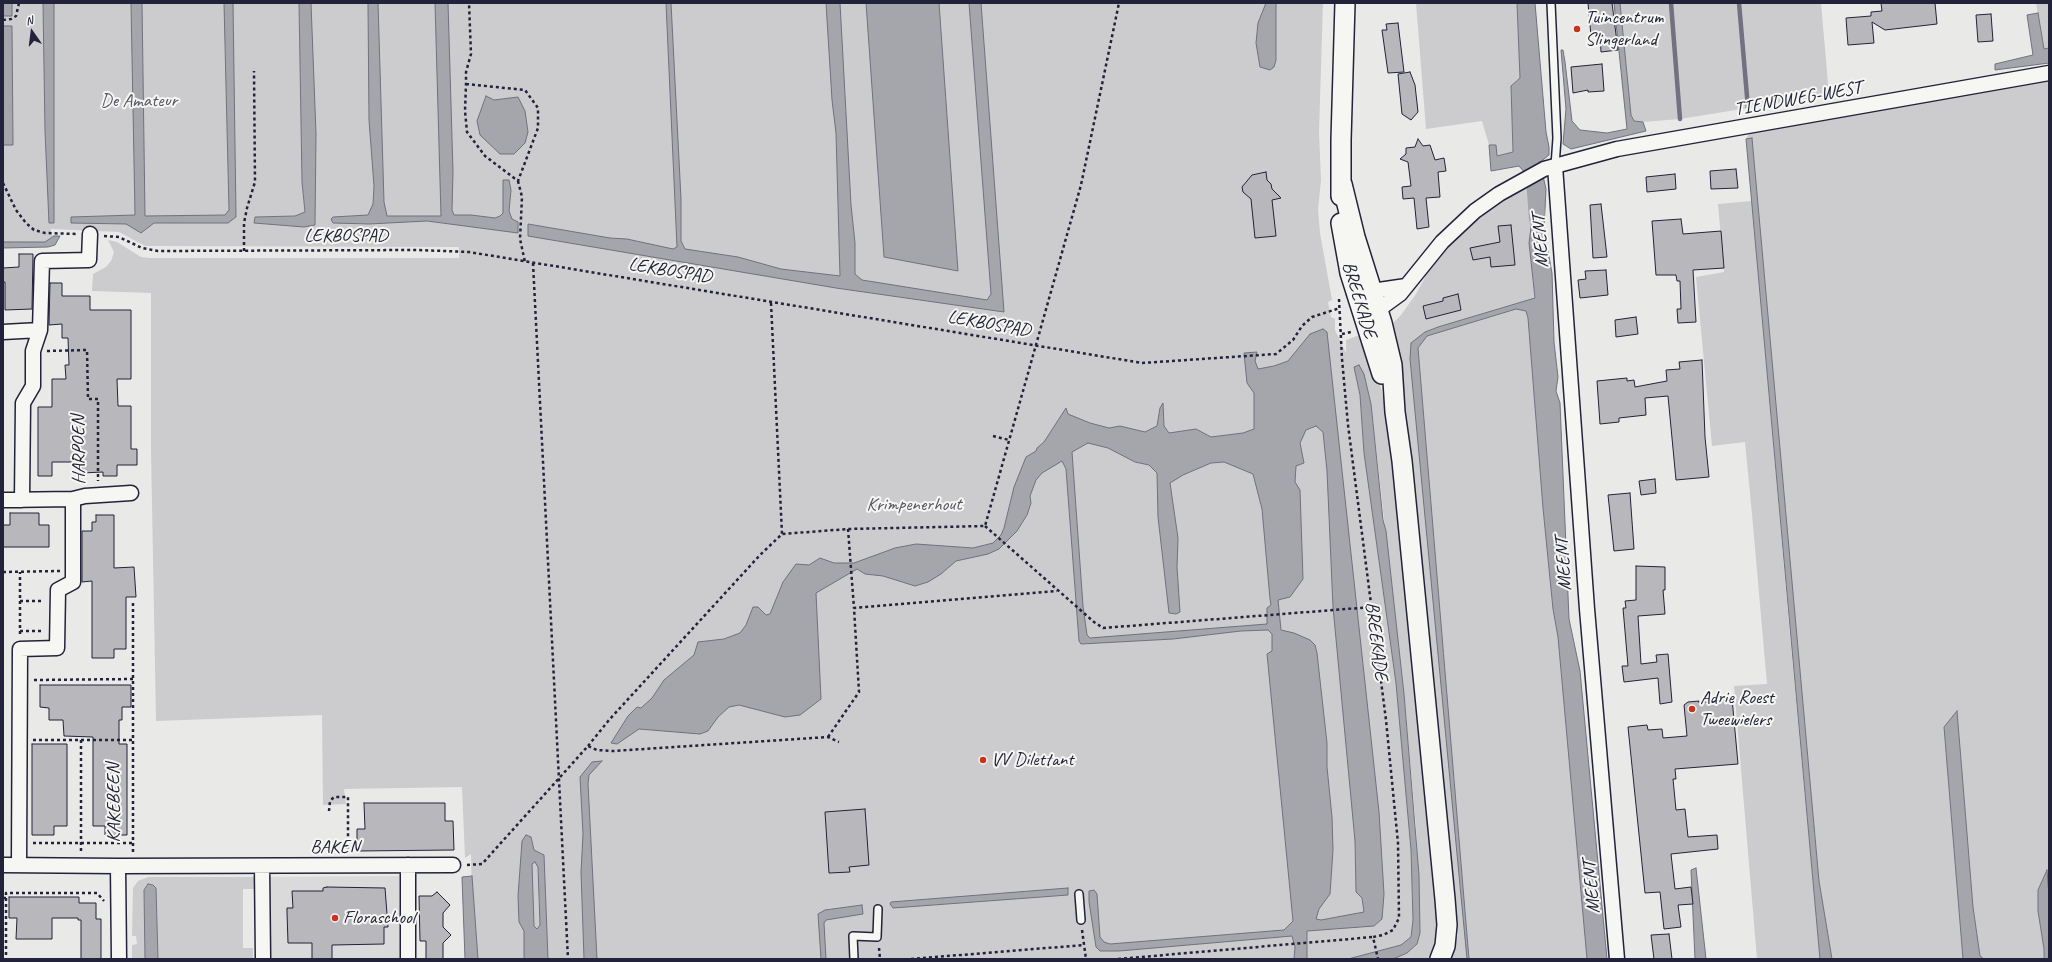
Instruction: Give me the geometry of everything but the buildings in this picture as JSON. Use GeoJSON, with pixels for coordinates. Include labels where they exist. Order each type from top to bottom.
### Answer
{"type":"FeatureCollection","features":[{"type":"Feature","properties":{"kind":"main road","name":"BREEKADE"},"geometry":{"type":"LineString","coordinates":[[1345,3],[1341,140],[1342,184],[1355,237],[1368,302],[1395,412],[1402,460],[1447,925],[1444,946],[1440,959]]}},
{"type":"Feature","properties":{"kind":"street","name":"TIENDWEG-WEST"},"geometry":{"type":"LineString","coordinates":[[1368,302],[1394,300],[1458,225],[1499,194],[1549,168],[1617,149],[2049,74]]}},
{"type":"Feature","properties":{"kind":"street","name":"MEENT"},"geometry":{"type":"LineString","coordinates":[[1549,168],[1617,959]]}},
{"type":"Feature","properties":{"kind":"street"},"geometry":{"type":"LineString","coordinates":[[22,500],[23,403],[33,386],[33,351],[40,330],[42,262],[89,260],[90,234]]}},
{"type":"Feature","properties":{"kind":"street"},"geometry":{"type":"LineString","coordinates":[[1368,302],[1406,286]]}},
{"type":"Feature","properties":{"kind":"street"},"geometry":{"type":"LineString","coordinates":[[3,332],[40,330]]}},
{"type":"Feature","properties":{"kind":"street"},"geometry":{"type":"LineString","coordinates":[[3,500],[73,499],[85,496],[131,493]]}},
{"type":"Feature","properties":{"kind":"street"},"geometry":{"type":"LineString","coordinates":[[19,865],[20,649],[57,648],[58,590],[72,582],[73,499]]}},
{"type":"Feature","properties":{"kind":"street","name":"BAKEN"},"geometry":{"type":"LineString","coordinates":[[3,865],[453,865]]}},
{"type":"Feature","properties":{"kind":"street"},"geometry":{"type":"LineString","coordinates":[[408,865],[408,959]]}},
{"type":"Feature","properties":{"kind":"street"},"geometry":{"type":"LineString","coordinates":[[118,866],[119,959]]}},
{"type":"Feature","properties":{"kind":"street"},"geometry":{"type":"LineString","coordinates":[[262,866],[263,959]]}},
{"type":"Feature","properties":{"kind":"lane"},"geometry":{"type":"LineString","coordinates":[[1549,168],[1557,138],[1551,3]]}},
{"type":"Feature","properties":{"kind":"lane"},"geometry":{"type":"LineString","coordinates":[[1079,894],[1081,920]]}},
{"type":"Feature","properties":{"kind":"lane"},"geometry":{"type":"LineString","coordinates":[[854,959],[853,936],[877,937],[878,909]]}},
{"type":"Feature","properties":{"kind":"path"},"geometry":{"type":"LineString","coordinates":[[3,20],[11,19],[16,16],[19,3]]}},
{"type":"Feature","properties":{"kind":"path"},"geometry":{"type":"LineString","coordinates":[[469,3],[471,54],[466,72],[467,132],[486,156],[518,181]]}},
{"type":"Feature","properties":{"kind":"path"},"geometry":{"type":"LineString","coordinates":[[985,526],[1037,346],[1081,185],[1119,3]]}},
{"type":"Feature","properties":{"kind":"path"},"geometry":{"type":"LineString","coordinates":[[244,251],[244,223],[255,182],[254,71]]}},
{"type":"Feature","properties":{"kind":"path"},"geometry":{"type":"LineString","coordinates":[[466,84],[525,90],[538,108],[538,128],[518,181],[522,197],[520,239],[525,262]]}},
{"type":"Feature","properties":{"kind":"path","name":"LEKBOSPAD"},"geometry":{"type":"LineString","coordinates":[[3,183],[16,210],[26,224],[34,230],[45,233],[90,234],[119,237],[142,248],[158,251],[418,250],[469,252],[1142,363],[1276,354],[1293,340],[1302,326],[1312,317],[1340,308]]}},
{"type":"Feature","properties":{"kind":"path"},"geometry":{"type":"LineString","coordinates":[[533,263],[568,959]]}},
{"type":"Feature","properties":{"kind":"path"},"geometry":{"type":"LineString","coordinates":[[771,303],[782,534]]}},
{"type":"Feature","properties":{"kind":"path","name":"BREEKADE"},"geometry":{"type":"LineString","coordinates":[[1118,959],[1373,937],[1383,935],[1393,930],[1399,918],[1398,843],[1386,720],[1348,425],[1342,359],[1340,308]]}},
{"type":"Feature","properties":{"kind":"path","name":"HARPOEN"},"geometry":{"type":"LineString","coordinates":[[33,351],[87,350],[88,400],[98,399],[98,495]]}},
{"type":"Feature","properties":{"kind":"path"},"geometry":{"type":"LineString","coordinates":[[993,436],[1009,440]]}},
{"type":"Feature","properties":{"kind":"path"},"geometry":{"type":"LineString","coordinates":[[470,864],[482,864],[558,781],[609,720],[760,555],[782,534],[848,529],[985,526],[1058,591],[1103,628],[1372,607]]}},
{"type":"Feature","properties":{"kind":"path"},"geometry":{"type":"LineString","coordinates":[[828,738],[860,692],[848,529]]}},
{"type":"Feature","properties":{"kind":"path"},"geometry":{"type":"LineString","coordinates":[[3,572],[72,571]]}},
{"type":"Feature","properties":{"kind":"path"},"geometry":{"type":"LineString","coordinates":[[20,572],[20,649]]}},
{"type":"Feature","properties":{"kind":"path"},"geometry":{"type":"LineString","coordinates":[[854,608],[1058,591]]}},
{"type":"Feature","properties":{"kind":"path"},"geometry":{"type":"LineString","coordinates":[[20,601],[58,601]]}},
{"type":"Feature","properties":{"kind":"path","name":"KAKEBEEN"},"geometry":{"type":"LineString","coordinates":[[132,866],[132,740],[134,679],[133,602]]}},
{"type":"Feature","properties":{"kind":"path"},"geometry":{"type":"LineString","coordinates":[[20,631],[58,631]]}},
{"type":"Feature","properties":{"kind":"path"},"geometry":{"type":"LineString","coordinates":[[20,680],[134,679]]}},
{"type":"Feature","properties":{"kind":"path"},"geometry":{"type":"LineString","coordinates":[[588,746],[597,750],[613,751],[828,738],[839,742]]}},
{"type":"Feature","properties":{"kind":"path"},"geometry":{"type":"LineString","coordinates":[[20,740],[132,740]]}},
{"type":"Feature","properties":{"kind":"path"},"geometry":{"type":"LineString","coordinates":[[81,740],[81,865]]}},
{"type":"Feature","properties":{"kind":"path"},"geometry":{"type":"LineString","coordinates":[[329,811],[330,801],[334,797],[348,797],[348,866]]}},
{"type":"Feature","properties":{"kind":"path"},"geometry":{"type":"LineString","coordinates":[[19,843],[133,843]]}},
{"type":"Feature","properties":{"kind":"path"},"geometry":{"type":"LineString","coordinates":[[6,959],[4,898],[6,894],[96,893],[108,906],[118,905]]}},
{"type":"Feature","properties":{"kind":"path"},"geometry":{"type":"LineString","coordinates":[[1081,920],[1086,959]]}},
{"type":"Feature","properties":{"kind":"path"},"geometry":{"type":"LineString","coordinates":[[1373,937],[1378,959]]}},
{"type":"Feature","properties":{"kind":"path"},"geometry":{"type":"LineString","coordinates":[[911,959],[1084,945]]}},
{"type":"Feature","properties":{"kind":"shaded area"},"geometry":{"type":"Polygon","coordinates":[[[3,3],[12,3],[12,16],[3,16],[3,3]]]}},
{"type":"Feature","properties":{"kind":"shaded area"},"geometry":{"type":"Polygon","coordinates":[[[43,3],[54,3],[54,223],[49,223],[45,131],[43,3]]]}},
{"type":"Feature","properties":{"kind":"shaded area"},"geometry":{"type":"Polygon","coordinates":[[[131,3],[142,3],[145,216],[225,215],[229,210],[224,3],[233,3],[236,217],[228,223],[154,223],[141,233],[126,224],[71,223],[71,217],[135,215],[131,3]]]}},
{"type":"Feature","properties":{"kind":"shaded area"},"geometry":{"type":"Polygon","coordinates":[[[299,3],[311,3],[316,134],[315,225],[304,227],[254,223],[255,217],[295,216],[305,212],[302,182],[299,3]]]}},
{"type":"Feature","properties":{"kind":"shaded area"},"geometry":{"type":"Polygon","coordinates":[[[368,3],[378,3],[384,202],[387,216],[441,216],[435,3],[448,3],[453,172],[452,210],[454,215],[471,215],[495,218],[500,216],[503,213],[503,180],[509,180],[511,190],[509,211],[512,219],[518,222],[518,233],[427,221],[369,224],[333,223],[331,219],[333,217],[368,215],[373,204],[374,186],[369,120],[368,3]]]}},
{"type":"Feature","properties":{"kind":"shaded area"},"geometry":{"type":"Polygon","coordinates":[[[666,3],[671,3],[681,199],[681,241],[685,249],[738,257],[781,269],[840,276],[836,133],[832,100],[826,3],[840,3],[851,205],[855,243],[855,274],[862,280],[987,300],[991,294],[969,3],[981,3],[1004,312],[836,288],[528,236],[528,224],[610,238],[627,239],[673,249],[677,247],[666,3]]]}},
{"type":"Feature","properties":{"kind":"shaded area"},"geometry":{"type":"Polygon","coordinates":[[[866,3],[939,3],[958,271],[884,257],[866,3]]]}},
{"type":"Feature","properties":{"kind":"shaded area"},"geometry":{"type":"Polygon","coordinates":[[[1266,3],[1276,3],[1276,60],[1274,67],[1270,70],[1260,67],[1256,43],[1258,23],[1266,3]]]}},
{"type":"Feature","properties":{"kind":"shaded area"},"geometry":{"type":"Polygon","coordinates":[[[1517,3],[1535,3],[1546,132],[1549,147],[1549,155],[1539,163],[1539,168],[1526,174],[1519,166],[1491,171],[1489,145],[1496,145],[1497,156],[1513,152],[1511,86],[1520,78],[1517,3]]]}},
{"type":"Feature","properties":{"kind":"shaded area"},"geometry":{"type":"Polygon","coordinates":[[[1614,3],[1620,3],[1631,115],[1634,121],[1643,122],[1646,131],[1571,149],[1563,144],[1566,109],[1561,50],[1563,50],[1565,62],[1572,121],[1580,130],[1607,133],[1627,129],[1614,3]]]}},
{"type":"Feature","properties":{"kind":"shaded area"},"geometry":{"type":"Polygon","coordinates":[[[2038,13],[2044,49],[2049,48],[2049,63],[1995,70],[1995,64],[2033,55],[2027,15],[2038,13]]]}},
{"type":"Feature","properties":{"kind":"shaded area"},"geometry":{"type":"Polygon","coordinates":[[[3,26],[12,26],[13,145],[3,145],[3,26]]]}},
{"type":"Feature","properties":{"kind":"shaded area"},"geometry":{"type":"Polygon","coordinates":[[[486,96],[494,100],[518,97],[525,111],[528,132],[525,143],[514,154],[500,154],[480,135],[477,121],[486,96]]]}},
{"type":"Feature","properties":{"kind":"shaded area"},"geometry":{"type":"Polygon","coordinates":[[[1752,138],[1819,881],[1832,959],[1820,959],[1746,139],[1752,138]]]}},
{"type":"Feature","properties":{"kind":"shaded area"},"geometry":{"type":"Polygon","coordinates":[[[1543,176],[1546,189],[1544,229],[1552,273],[1554,342],[1558,377],[1556,391],[1560,403],[1569,619],[1580,671],[1607,959],[1587,959],[1558,637],[1553,609],[1543,508],[1528,318],[1526,311],[1516,309],[1427,336],[1418,348],[1469,959],[1467,959],[1410,359],[1411,343],[1425,332],[1438,327],[1535,298],[1529,243],[1536,189],[1530,183],[1543,176]]]}},
{"type":"Feature","properties":{"kind":"shaded area"},"geometry":{"type":"Polygon","coordinates":[[[54,236],[60,236],[55,245],[48,247],[3,248],[3,242],[45,242],[54,236]]]}},
{"type":"Feature","properties":{"kind":"shaded area"},"geometry":{"type":"Polygon","coordinates":[[[1323,329],[1327,332],[1379,812],[1384,894],[1382,919],[1374,926],[1307,931],[1307,959],[1294,959],[1295,947],[1292,936],[1119,951],[1100,951],[1096,947],[1089,902],[1089,891],[1094,890],[1097,894],[1100,937],[1104,942],[1110,944],[1284,930],[1293,921],[1267,654],[1272,651],[1272,634],[1268,630],[1241,631],[1173,639],[1081,644],[1079,641],[1066,469],[1062,461],[1042,473],[1036,480],[1030,496],[1031,503],[1027,515],[1017,531],[999,549],[988,554],[956,561],[941,574],[928,582],[915,586],[883,576],[865,574],[857,569],[816,593],[821,699],[800,715],[785,717],[739,705],[729,707],[718,717],[708,731],[700,734],[639,729],[617,744],[611,743],[628,716],[637,707],[641,708],[652,698],[664,680],[694,655],[698,642],[724,639],[740,633],[746,625],[753,607],[758,607],[766,615],[770,614],[783,582],[796,564],[809,565],[820,558],[834,563],[854,563],[895,548],[916,544],[973,548],[993,543],[1001,535],[1004,528],[1014,487],[1026,457],[1036,451],[1037,448],[1044,442],[1066,408],[1068,414],[1090,423],[1109,428],[1120,426],[1145,432],[1157,426],[1160,408],[1163,403],[1164,426],[1169,433],[1196,429],[1211,437],[1243,433],[1254,429],[1254,393],[1247,383],[1244,353],[1257,352],[1255,361],[1258,369],[1274,366],[1288,361],[1310,334],[1323,329]],[[1316,426],[1306,430],[1300,443],[1304,463],[1296,466],[1295,482],[1300,490],[1303,579],[1290,597],[1278,600],[1281,630],[1294,633],[1310,640],[1315,645],[1317,653],[1327,743],[1327,767],[1332,817],[1333,850],[1330,894],[1319,909],[1316,919],[1321,920],[1364,912],[1362,898],[1356,892],[1355,841],[1333,607],[1327,471],[1323,432],[1316,426]],[[1088,443],[1072,452],[1083,606],[1087,635],[1090,638],[1267,624],[1267,608],[1271,605],[1262,509],[1253,474],[1224,462],[1211,463],[1183,475],[1170,483],[1178,538],[1177,567],[1180,612],[1176,614],[1169,613],[1158,517],[1157,473],[1149,465],[1135,462],[1108,448],[1088,443]]]}},
{"type":"Feature","properties":{"kind":"shaded area"},"geometry":{"type":"Polygon","coordinates":[[[1359,365],[1364,374],[1371,404],[1383,520],[1386,531],[1404,694],[1419,875],[1420,933],[1417,944],[1407,953],[1393,959],[1348,959],[1401,945],[1411,937],[1413,920],[1411,850],[1396,683],[1364,453],[1360,395],[1354,367],[1359,365]]]}},
{"type":"Feature","properties":{"kind":"shaded area"},"geometry":{"type":"Polygon","coordinates":[[[1957,711],[1973,907],[1980,956],[1984,959],[1963,959],[1944,727],[1957,711]]]}},
{"type":"Feature","properties":{"kind":"shaded area"},"geometry":{"type":"Polygon","coordinates":[[[602,761],[589,775],[588,784],[597,959],[584,959],[581,872],[583,834],[580,777],[592,762],[602,761]]]}},
{"type":"Feature","properties":{"kind":"shaded area"},"geometry":{"type":"Polygon","coordinates":[[[526,835],[531,837],[534,850],[544,855],[548,959],[524,959],[524,931],[519,922],[518,896],[522,841],[526,835]],[[535,862],[532,864],[534,926],[537,929],[540,925],[538,867],[535,862]]]}},
{"type":"Feature","properties":{"kind":"shaded area"},"geometry":{"type":"Polygon","coordinates":[[[1696,868],[1706,959],[1695,959],[1691,870],[1696,868]]]}},
{"type":"Feature","properties":{"kind":"shaded area"},"geometry":{"type":"Polygon","coordinates":[[[2047,870],[2049,897],[2049,959],[2044,959],[2044,949],[2038,911],[2038,890],[2047,870]]]}},
{"type":"Feature","properties":{"kind":"shaded area","name":"Floraschool"},"geometry":{"type":"Polygon","coordinates":[[[399,876],[400,959],[271,959],[270,877],[399,876]]]}},
{"type":"Feature","properties":{"kind":"shaded area"},"geometry":{"type":"Polygon","coordinates":[[[472,876],[478,959],[465,959],[462,877],[472,876]]]}},
{"type":"Feature","properties":{"kind":"shaded area"},"geometry":{"type":"Polygon","coordinates":[[[148,884],[153,885],[156,888],[158,959],[145,959],[144,890],[148,884]]]}},
{"type":"Feature","properties":{"kind":"shaded area"},"geometry":{"type":"Polygon","coordinates":[[[1068,888],[1068,895],[893,908],[890,904],[891,902],[1068,888]]]}},
{"type":"Feature","properties":{"kind":"shaded area"},"geometry":{"type":"Polygon","coordinates":[[[862,905],[863,914],[826,920],[824,923],[826,959],[821,959],[818,914],[825,910],[862,905]]]}},
{"type":"Feature","properties":{"kind":"green space","name":"Krimpenerhout"},"geometry":{"type":"Polygon","coordinates":[[[3,3],[299,3],[302,182],[305,213],[295,216],[255,217],[254,223],[309,226],[304,3],[1323,3],[1319,132],[1321,180],[1318,210],[1320,233],[1332,300],[1328,302],[1331,317],[1335,319],[1335,330],[1346,353],[1346,340],[1363,334],[1381,388],[1388,420],[1438,908],[1438,932],[1433,950],[1428,959],[1393,959],[1407,953],[1417,944],[1420,933],[1416,826],[1404,694],[1371,404],[1364,374],[1354,367],[1360,395],[1364,453],[1396,683],[1411,850],[1413,920],[1411,937],[1403,944],[1400,950],[1376,959],[473,959],[471,854],[465,858],[462,787],[344,789],[346,804],[323,805],[322,715],[156,721],[151,450],[151,293],[92,291],[93,274],[106,267],[111,261],[114,252],[108,240],[117,242],[141,257],[150,258],[459,258],[459,247],[145,246],[119,232],[51,229],[51,235],[54,236],[51,238],[51,242],[3,243],[3,3]]]}},
{"type":"Feature","properties":{"kind":"green space"},"geometry":{"type":"Polygon","coordinates":[[[1416,3],[1517,3],[1520,78],[1511,86],[1513,152],[1496,156],[1496,145],[1489,145],[1482,121],[1426,129],[1416,3]]]}},
{"type":"Feature","properties":{"kind":"green space"},"geometry":{"type":"Polygon","coordinates":[[[1620,3],[1821,3],[1829,95],[1680,119],[1643,122],[1634,121],[1631,115],[1620,3]]]}},
{"type":"Feature","properties":{"kind":"green space"},"geometry":{"type":"Polygon","coordinates":[[[2036,3],[2049,3],[2049,48],[2044,49],[2036,3]]]}},
{"type":"Feature","properties":{"kind":"green space"},"geometry":{"type":"Polygon","coordinates":[[[2049,80],[2049,897],[2046,871],[2038,890],[2038,911],[2044,949],[2043,959],[1984,959],[1980,956],[1973,907],[1957,712],[1944,727],[1963,959],[1832,959],[1819,881],[1752,139],[1746,139],[1750,132],[2049,80]]]}},
{"type":"Feature","properties":{"kind":"green space"},"geometry":{"type":"Polygon","coordinates":[[[1519,189],[1536,189],[1529,243],[1535,298],[1429,330],[1411,344],[1467,959],[1452,959],[1458,935],[1413,504],[1390,326],[1401,315],[1416,294],[1428,272],[1457,236],[1491,208],[1519,189]]]}},
{"type":"Feature","properties":{"kind":"green space"},"geometry":{"type":"Polygon","coordinates":[[[1752,201],[1820,959],[1757,959],[1734,686],[1767,684],[1752,514],[1745,442],[1712,446],[1696,277],[1724,272],[1718,204],[1752,201]]]}},
{"type":"Feature","properties":{"kind":"green space"},"geometry":{"type":"Polygon","coordinates":[[[1516,309],[1526,311],[1528,318],[1543,508],[1553,609],[1558,637],[1587,959],[1469,959],[1418,348],[1427,336],[1516,309]]]}},
{"type":"Feature","properties":{"kind":"green space"},"geometry":{"type":"Polygon","coordinates":[[[148,877],[255,877],[256,889],[243,889],[243,948],[253,948],[253,958],[158,959],[156,888],[152,884],[148,884],[144,890],[145,959],[132,959],[132,945],[137,944],[136,936],[132,936],[133,888],[138,881],[148,877]]]}},
{"type":"Feature","properties":{"kind":"waterway"},"geometry":{"type":"LineString","coordinates":[[1671,3],[1680,119]]}},
{"type":"Feature","properties":{"kind":"waterway"},"geometry":{"type":"LineString","coordinates":[[1739,3],[1748,108]]}},
{"type":"Feature","properties":{"kind":"waterway"},"geometry":{"type":"LineString","coordinates":[[1533,166],[1537,219]]}},
{"type":"Feature","properties":{"kind":"place","name":"Tuincentrum Slingerland"},"geometry":{"type":"Point","coordinates":[1577,29]}},
{"type":"Feature","properties":{"kind":"place","name":"Adrie Roest Tweewielers"},"geometry":{"type":"Point","coordinates":[1692,709]}},
{"type":"Feature","properties":{"kind":"place","name":"VV Dilettant"},"geometry":{"type":"Point","coordinates":[983,760]}},
{"type":"Feature","properties":{"kind":"place","name":"Floraschool"},"geometry":{"type":"Point","coordinates":[335,918]}},
{"type":"Feature","properties":{"kind":"park label","name":"De Amateur"},"geometry":{"type":"Point","coordinates":[139,101]}}]}
